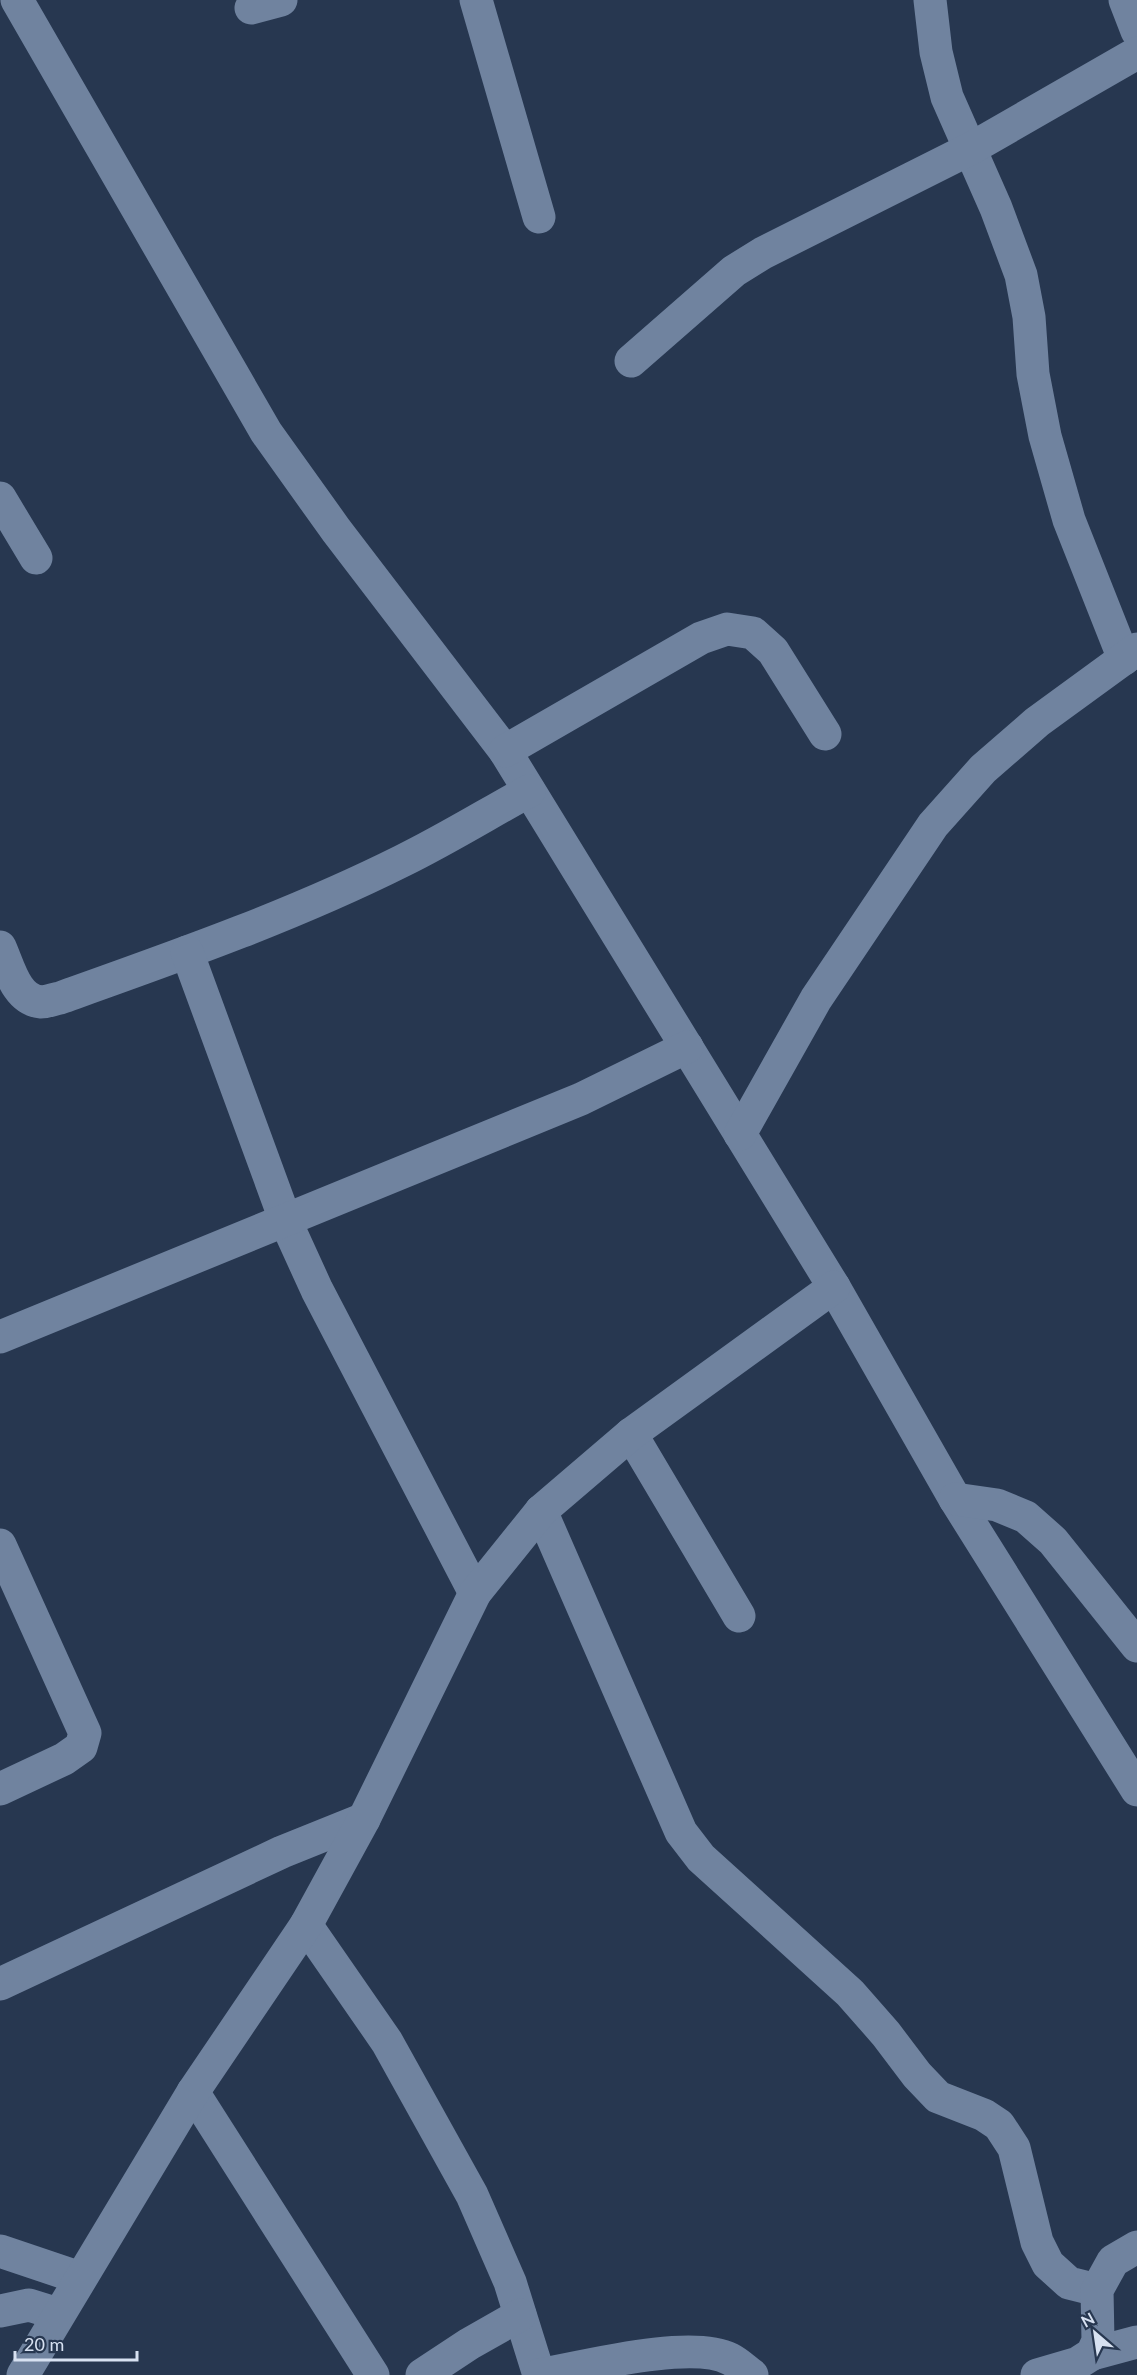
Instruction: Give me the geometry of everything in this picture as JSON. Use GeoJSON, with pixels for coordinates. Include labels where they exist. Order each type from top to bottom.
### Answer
{"type":"FeatureCollection","features":[{"type":"Feature","properties":{"kind":"street"},"geometry":{"type":"LineString","coordinates":[[17,0],[266,432],[336,530],[505,751],[834,1287],[955,1499],[1137,1790]]}},
{"type":"Feature","properties":{"kind":"street"},"geometry":{"type":"LineString","coordinates":[[476,0],[539,217]]}},
{"type":"Feature","properties":{"kind":"street"},"geometry":{"type":"LineString","coordinates":[[740,1134],[816,999],[933,825],[983,769],[1037,722],[1130,654],[1069,520],[1045,436],[1033,374],[1029,317],[1021,275],[996,208],[947,97],[936,52],[930,0]]}},
{"type":"Feature","properties":{"kind":"street"},"geometry":{"type":"LineString","coordinates":[[1125,0],[1137,31]]}},
{"type":"Feature","properties":{"kind":"street"},"geometry":{"type":"LineString","coordinates":[[631,361],[734,271],[763,253],[970,149],[1137,53]]}},
{"type":"Feature","properties":{"kind":"street"},"geometry":{"type":"LineString","coordinates":[[0,498],[36,558]]}},
{"type":"Feature","properties":{"kind":"street"},"geometry":{"type":"LineString","coordinates":[[505,751],[701,638],[727,629],[753,633],[773,651],[825,734]]}},
{"type":"Feature","properties":{"kind":"street"},"geometry":{"type":"LineString","coordinates":[[0,948],[17,987],[27,998],[42,1002],[187,952],[303,906],[402,861],[529,791]]}},
{"type":"Feature","properties":{"kind":"street"},"geometry":{"type":"LineString","coordinates":[[187,952],[286,1222],[317,1290],[475,1593]]}},
{"type":"Feature","properties":{"kind":"street"},"geometry":{"type":"LineString","coordinates":[[0,1337],[286,1222],[581,1099],[687,1047]]}},
{"type":"Feature","properties":{"kind":"street"},"geometry":{"type":"LineString","coordinates":[[23,2375],[194,2092],[306,1924],[364,1819],[475,1593],[541,1511],[631,1434],[834,1287]]}},
{"type":"Feature","properties":{"kind":"street"},"geometry":{"type":"LineString","coordinates":[[631,1434],[739,1616]]}},
{"type":"Feature","properties":{"kind":"street"},"geometry":{"type":"LineString","coordinates":[[955,1499],[997,1505],[1026,1517],[1053,1541],[1137,1646]]}},
{"type":"Feature","properties":{"kind":"street"},"geometry":{"type":"LineString","coordinates":[[541,1511],[681,1832],[701,1858],[850,1993],[886,2034],[917,2075],[938,2097],[984,2115],[999,2125],[1014,2148],[1037,2242],[1048,2264],[1069,2283],[1097,2290]]}},
{"type":"Feature","properties":{"kind":"street"},"geometry":{"type":"LineString","coordinates":[[0,1545],[10,1595],[85,1733],[81,1746],[64,1760],[0,1789]]}},
{"type":"Feature","properties":{"kind":"street"},"geometry":{"type":"LineString","coordinates":[[0,1984],[282,1852],[364,1819]]}},
{"type":"Feature","properties":{"kind":"street"},"geometry":{"type":"LineString","coordinates":[[306,1924],[387,2042],[472,2195],[510,2282],[539,2375],[671,2352],[700,2351],[729,2358],[752,2375]]}},
{"type":"Feature","properties":{"kind":"street"},"geometry":{"type":"LineString","coordinates":[[194,2092],[373,2375]]}},
{"type":"Feature","properties":{"kind":"street"},"geometry":{"type":"LineString","coordinates":[[1092,2354],[1098,2341],[1097,2290],[1113,2261],[1137,2247]]}},
{"type":"Feature","properties":{"kind":"street"},"geometry":{"type":"LineString","coordinates":[[0,2251],[80,2278]]}},
{"type":"Feature","properties":{"kind":"street"},"geometry":{"type":"LineString","coordinates":[[0,2311],[29,2305],[58,2314]]}},
{"type":"Feature","properties":{"kind":"street"},"geometry":{"type":"LineString","coordinates":[[422,2375],[469,2344],[520,2315]]}},
{"type":"Feature","properties":{"kind":"street"},"geometry":{"type":"LineString","coordinates":[[1037,2375],[1078,2363],[1092,2354],[1137,2342]]}}]}
